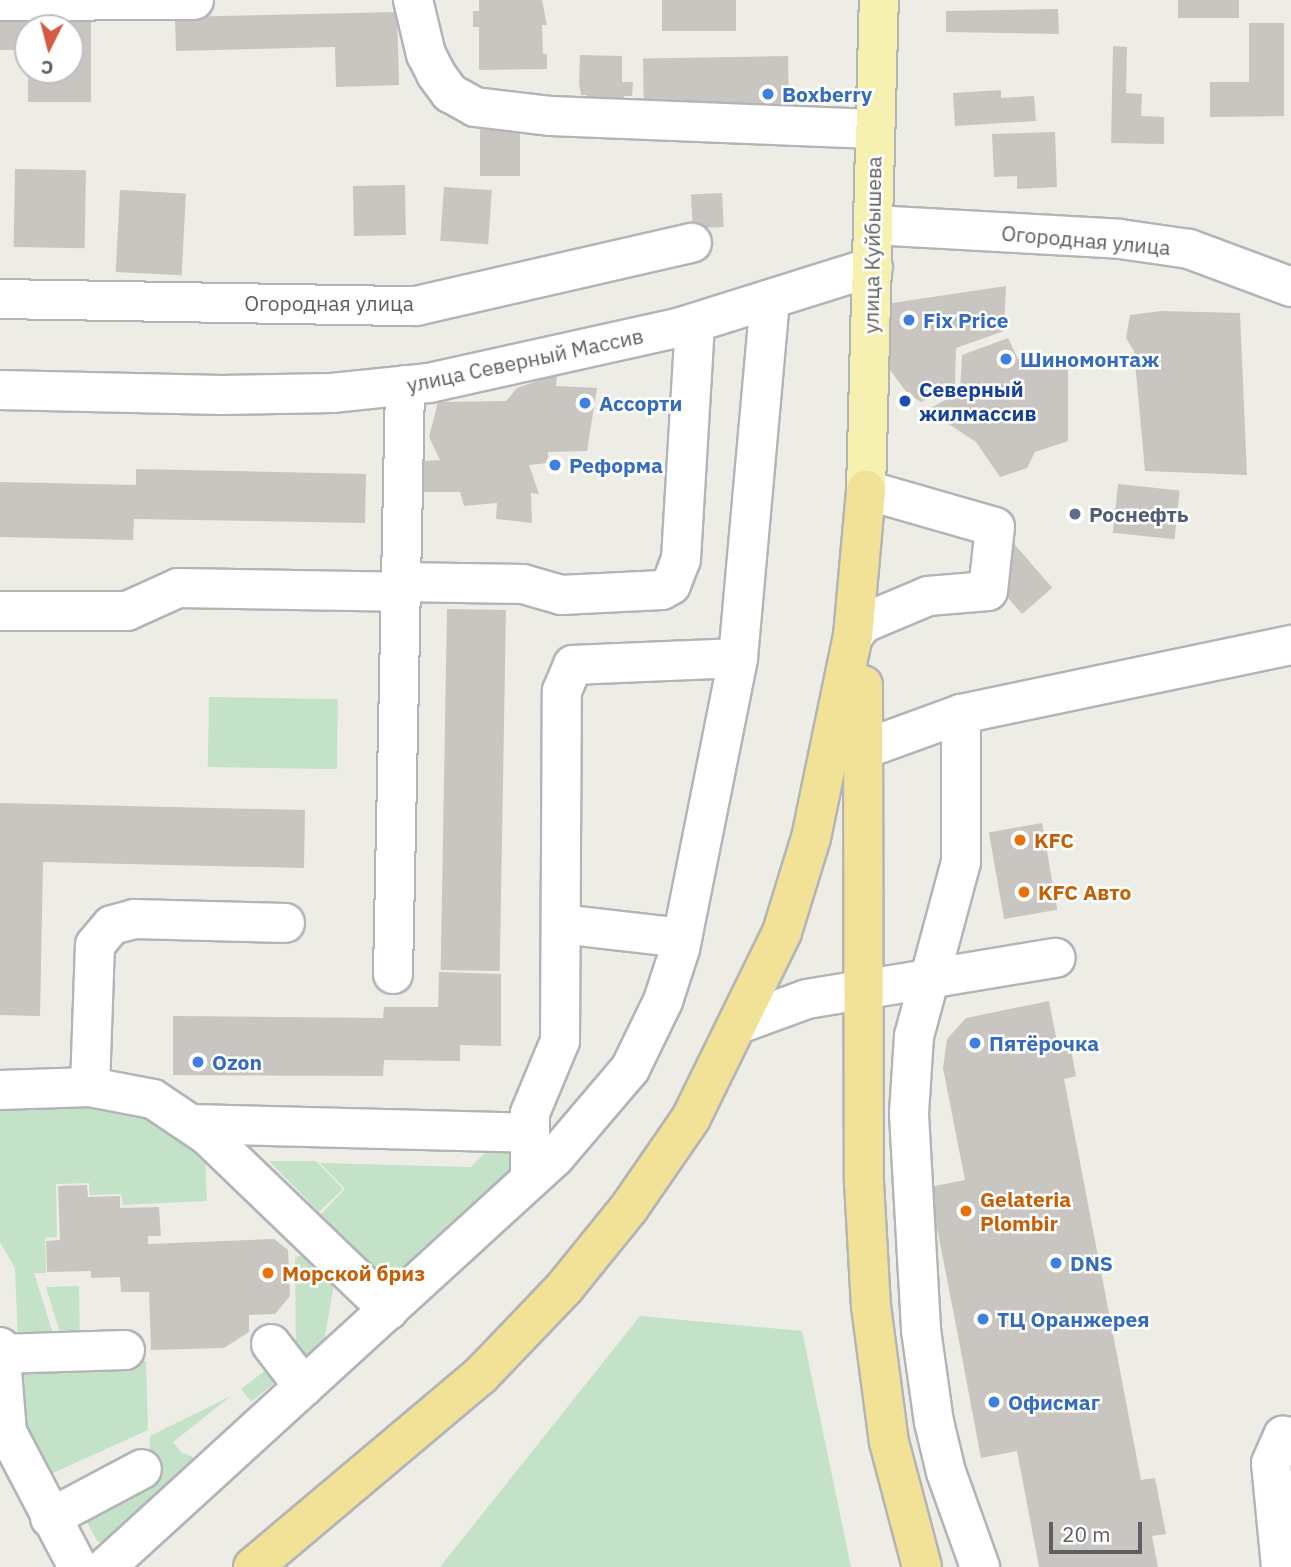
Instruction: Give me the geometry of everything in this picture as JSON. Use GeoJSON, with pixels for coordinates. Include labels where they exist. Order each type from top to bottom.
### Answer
{"type":"FeatureCollection","features":[{"type":"Feature","properties":{"kind":"highway"},"geometry":{"type":"LineString","coordinates":[[866,491],[859,629],[864,1182],[871,1306],[889,1442],[922,1567]]}},
{"type":"Feature","properties":{"kind":"highway"},"geometry":{"type":"LineString","coordinates":[[253,1567],[481,1375],[565,1287],[629,1208],[691,1118],[782,932],[811,838],[859,629]]}},
{"type":"Feature","properties":{"kind":"main road","name":"улица Куйбышева"},"geometry":{"type":"LineString","coordinates":[[866,491],[873,267],[873,129],[879,0]]}},
{"type":"Feature","properties":{"kind":"street"},"geometry":{"type":"LineString","coordinates":[[0,1],[194,0]]}},
{"type":"Feature","properties":{"kind":"street"},"geometry":{"type":"LineString","coordinates":[[413,0],[426,54],[436,74],[450,93],[475,107],[551,116],[873,129]]}},
{"type":"Feature","properties":{"kind":"street","name":"Огородная улица"},"geometry":{"type":"LineString","coordinates":[[873,225],[1120,239],[1189,249],[1291,287]]}},
{"type":"Feature","properties":{"kind":"street","name":"Огородная улица"},"geometry":{"type":"LineString","coordinates":[[0,299],[416,306],[692,243]]}},
{"type":"Feature","properties":{"kind":"street","name":"улица Северный Массив"},"geometry":{"type":"LineString","coordinates":[[0,390],[222,395],[405,385],[695,323],[873,267]]}},
{"type":"Feature","properties":{"kind":"street"},"geometry":{"type":"LineString","coordinates":[[106,1567],[555,1157],[630,1069],[663,1001],[682,937],[738,658],[770,299]]}},
{"type":"Feature","properties":{"kind":"street"},"geometry":{"type":"LineString","coordinates":[[0,611],[127,611],[178,588],[523,584],[561,595],[662,590],[671,585],[681,559],[695,323]]}},
{"type":"Feature","properties":{"kind":"street"},"geometry":{"type":"LineString","coordinates":[[393,974],[398,587],[405,385]]}},
{"type":"Feature","properties":{"kind":"street"},"geometry":{"type":"LineString","coordinates":[[859,629],[928,596],[988,591],[995,527],[866,491]]}},
{"type":"Feature","properties":{"kind":"street"},"geometry":{"type":"LineString","coordinates":[[862,750],[961,714],[1291,645]]}},
{"type":"Feature","properties":{"kind":"street"},"geometry":{"type":"LineString","coordinates":[[530,1179],[529,1133],[543,1073],[560,1041],[562,691],[573,665],[738,658]]}},
{"type":"Feature","properties":{"kind":"street"},"geometry":{"type":"LineString","coordinates":[[961,714],[961,862],[914,1036],[909,1114],[920,1330],[946,1472],[980,1567]]}},
{"type":"Feature","properties":{"kind":"street"},"geometry":{"type":"LineString","coordinates":[[90,1087],[95,945],[111,925],[134,919],[285,923]]}},
{"type":"Feature","properties":{"kind":"street"},"geometry":{"type":"LineString","coordinates":[[561,924],[682,937]]}},
{"type":"Feature","properties":{"kind":"street"},"geometry":{"type":"LineString","coordinates":[[738,1024],[807,999],[1056,958]]}},
{"type":"Feature","properties":{"kind":"street"},"geometry":{"type":"LineString","coordinates":[[0,1090],[90,1087],[153,1100],[208,1136],[388,1310]]}},
{"type":"Feature","properties":{"kind":"street"},"geometry":{"type":"LineString","coordinates":[[191,1124],[529,1133]]}},
{"type":"Feature","properties":{"kind":"street"},"geometry":{"type":"LineString","coordinates":[[271,1343],[304,1387]]}},
{"type":"Feature","properties":{"kind":"street"},"geometry":{"type":"LineString","coordinates":[[0,1347],[7,1432],[78,1567]]}},
{"type":"Feature","properties":{"kind":"street"},"geometry":{"type":"LineString","coordinates":[[1,1354],[125,1350]]}},
{"type":"Feature","properties":{"kind":"street"},"geometry":{"type":"LineString","coordinates":[[1281,1567],[1271,1463],[1283,1436],[1291,1437]]}},
{"type":"Feature","properties":{"kind":"street"},"geometry":{"type":"LineString","coordinates":[[50,1518],[142,1468]]}},
{"type":"Feature","properties":{"kind":"green space"},"geometry":{"type":"Polygon","coordinates":[[[209,697],[338,699],[337,769],[208,767],[209,697]]]}},
{"type":"Feature","properties":{"kind":"green space"},"geometry":{"type":"Polygon","coordinates":[[[88,1093],[204,1139],[207,1201],[123,1205],[121,1194],[90,1195],[89,1183],[56,1184],[57,1237],[45,1238],[46,1273],[34,1273],[56,1343],[18,1345],[15,1268],[0,1242],[0,1096],[88,1093]]]}},
{"type":"Feature","properties":{"kind":"green space"},"geometry":{"type":"Polygon","coordinates":[[[493,1144],[507,1150],[517,1170],[401,1276],[389,1278],[375,1278],[260,1161],[266,1161],[319,1216],[345,1189],[320,1163],[471,1167],[493,1144]]]}},
{"type":"Feature","properties":{"kind":"green space"},"geometry":{"type":"Polygon","coordinates":[[[269,1161],[316,1161],[343,1189],[319,1212],[269,1161]]]}},
{"type":"Feature","properties":{"kind":"green space"},"geometry":{"type":"Polygon","coordinates":[[[316,1253],[336,1272],[325,1336],[318,1354],[305,1360],[296,1348],[295,1257],[316,1253]]]}},
{"type":"Feature","properties":{"kind":"green space"},"geometry":{"type":"Polygon","coordinates":[[[79,1286],[80,1342],[63,1343],[46,1287],[79,1286]]]}},
{"type":"Feature","properties":{"kind":"green space"},"geometry":{"type":"Polygon","coordinates":[[[640,1316],[802,1331],[851,1567],[440,1567],[640,1316]]]}},
{"type":"Feature","properties":{"kind":"green space"},"geometry":{"type":"Polygon","coordinates":[[[146,1361],[148,1430],[44,1477],[23,1434],[22,1367],[146,1361]]]}},
{"type":"Feature","properties":{"kind":"green space"},"geometry":{"type":"Polygon","coordinates":[[[268,1368],[278,1381],[251,1402],[241,1389],[268,1368]]]}},
{"type":"Feature","properties":{"kind":"green space"},"geometry":{"type":"Polygon","coordinates":[[[231,1396],[173,1442],[182,1453],[192,1456],[196,1466],[106,1543],[97,1541],[84,1516],[149,1474],[150,1436],[231,1396]]]}},
{"type":"Feature","properties":{"kind":"building"},"geometry":{"type":"Polygon","coordinates":[[[479,0],[542,0],[547,25],[542,25],[543,54],[547,54],[547,69],[479,70],[479,27],[473,27],[473,11],[479,11],[479,0]]]}},
{"type":"Feature","properties":{"kind":"building"},"geometry":{"type":"Polygon","coordinates":[[[662,0],[736,0],[736,31],[662,31],[662,0]]]}},
{"type":"Feature","properties":{"kind":"building"},"geometry":{"type":"Polygon","coordinates":[[[1178,0],[1239,0],[1239,18],[1178,18],[1178,0]]]}},
{"type":"Feature","properties":{"kind":"building"},"geometry":{"type":"Polygon","coordinates":[[[1058,9],[1059,34],[946,32],[946,11],[1058,9]]]}},
{"type":"Feature","properties":{"kind":"building"},"geometry":{"type":"Polygon","coordinates":[[[397,12],[399,85],[336,87],[335,47],[176,51],[175,17],[397,12]]]}},
{"type":"Feature","properties":{"kind":"building"},"geometry":{"type":"Polygon","coordinates":[[[0,16],[14,16],[14,50],[0,50],[0,16]]]}},
{"type":"Feature","properties":{"kind":"building"},"geometry":{"type":"Polygon","coordinates":[[[84,17],[91,17],[91,102],[28,102],[28,84],[84,84],[84,17]]]}},
{"type":"Feature","properties":{"kind":"building"},"geometry":{"type":"Polygon","coordinates":[[[1249,23],[1284,23],[1284,116],[1210,117],[1210,82],[1249,82],[1249,23]]]}},
{"type":"Feature","properties":{"kind":"building"},"geometry":{"type":"Polygon","coordinates":[[[1113,46],[1127,47],[1126,93],[1142,94],[1141,116],[1164,117],[1164,144],[1111,143],[1113,46]]]}},
{"type":"Feature","properties":{"kind":"building"},"geometry":{"type":"Polygon","coordinates":[[[580,55],[622,56],[622,82],[633,82],[632,96],[624,96],[624,112],[587,111],[587,95],[581,95],[579,84],[580,55]]]}},
{"type":"Feature","properties":{"kind":"building"},"geometry":{"type":"Polygon","coordinates":[[[788,56],[789,115],[644,118],[643,59],[788,56]]]}},
{"type":"Feature","properties":{"kind":"building"},"geometry":{"type":"Polygon","coordinates":[[[1001,90],[1001,98],[1034,96],[1036,121],[955,126],[953,93],[1001,90]]]}},
{"type":"Feature","properties":{"kind":"building"},"geometry":{"type":"Polygon","coordinates":[[[480,129],[520,129],[520,176],[480,176],[480,129]]]}},
{"type":"Feature","properties":{"kind":"building"},"geometry":{"type":"Polygon","coordinates":[[[1055,132],[1057,187],[1017,189],[1017,176],[994,177],[992,134],[1055,132]]]}},
{"type":"Feature","properties":{"kind":"building"},"geometry":{"type":"Polygon","coordinates":[[[15,169],[86,170],[85,248],[14,247],[15,169]]]}},
{"type":"Feature","properties":{"kind":"building"},"geometry":{"type":"Polygon","coordinates":[[[405,185],[406,235],[354,236],[353,186],[405,185]]]}},
{"type":"Feature","properties":{"kind":"building"},"geometry":{"type":"Polygon","coordinates":[[[444,187],[492,190],[488,244],[440,241],[444,187]]]}},
{"type":"Feature","properties":{"kind":"building"},"geometry":{"type":"Polygon","coordinates":[[[120,190],[186,193],[182,275],[116,272],[120,190]]]}},
{"type":"Feature","properties":{"kind":"building"},"geometry":{"type":"Polygon","coordinates":[[[722,193],[724,227],[693,229],[691,195],[722,193]]]}},
{"type":"Feature","properties":{"kind":"building"},"geometry":{"type":"Polygon","coordinates":[[[1006,286],[1004,331],[956,348],[955,386],[921,402],[907,393],[890,370],[886,343],[892,303],[1006,286]]]}},
{"type":"Feature","properties":{"kind":"building"},"geometry":{"type":"Polygon","coordinates":[[[1161,311],[1240,313],[1247,475],[1145,471],[1134,351],[1126,338],[1130,315],[1161,311]]]}},
{"type":"Feature","properties":{"kind":"building"},"geometry":{"type":"Polygon","coordinates":[[[1008,338],[1018,359],[1068,355],[1068,441],[1035,452],[1027,468],[1000,477],[976,442],[927,410],[960,392],[962,355],[1008,338]]]}},
{"type":"Feature","properties":{"kind":"building"},"geometry":{"type":"Polygon","coordinates":[[[557,374],[556,386],[597,388],[587,451],[548,452],[548,463],[529,465],[539,494],[531,493],[532,523],[496,519],[497,503],[464,506],[460,492],[424,492],[423,461],[440,460],[429,437],[438,402],[506,401],[517,388],[557,374]]]}},
{"type":"Feature","properties":{"kind":"building"},"geometry":{"type":"Polygon","coordinates":[[[136,469],[366,474],[365,523],[134,519],[133,540],[0,537],[0,482],[136,485],[136,469]]]}},
{"type":"Feature","properties":{"kind":"building"},"geometry":{"type":"Polygon","coordinates":[[[1118,484],[1180,490],[1175,539],[1113,533],[1118,484]]]}},
{"type":"Feature","properties":{"kind":"building"},"geometry":{"type":"Polygon","coordinates":[[[1009,538],[1052,588],[1022,614],[979,564],[1009,538]]]}},
{"type":"Feature","properties":{"kind":"building"},"geometry":{"type":"Polygon","coordinates":[[[447,609],[506,610],[500,971],[441,970],[447,609]]]}},
{"type":"Feature","properties":{"kind":"building"},"geometry":{"type":"Polygon","coordinates":[[[0,803],[305,810],[304,868],[43,862],[40,1016],[0,1015],[0,803]]]}},
{"type":"Feature","properties":{"kind":"building"},"geometry":{"type":"Polygon","coordinates":[[[1042,823],[1057,910],[1004,919],[989,832],[1042,823]]]}},
{"type":"Feature","properties":{"kind":"building"},"geometry":{"type":"Polygon","coordinates":[[[439,972],[501,974],[501,1046],[460,1045],[460,1061],[384,1060],[383,1076],[173,1075],[173,1016],[383,1018],[384,1007],[438,1007],[439,972]]]}},
{"type":"Feature","properties":{"kind":"building"},"geometry":{"type":"Polygon","coordinates":[[[1049,1001],[1059,1052],[1071,1050],[1076,1076],[1064,1079],[1141,1480],[1155,1478],[1166,1534],[1152,1536],[1158,1567],[1039,1567],[1017,1451],[981,1458],[929,1187],[965,1180],[943,1068],[947,1039],[966,1018],[1049,1001]]]}},
{"type":"Feature","properties":{"kind":"building"},"geometry":{"type":"Polygon","coordinates":[[[87,1185],[88,1197],[120,1196],[120,1208],[159,1207],[161,1236],[148,1236],[148,1244],[274,1239],[288,1250],[290,1296],[275,1314],[249,1315],[249,1332],[224,1348],[151,1350],[149,1292],[121,1292],[120,1277],[91,1278],[91,1271],[47,1272],[46,1241],[60,1240],[58,1186],[87,1185]]]}},
{"type":"Feature","properties":{"kind":"place","name":"Boxberry"},"geometry":{"type":"Point","coordinates":[768,94]}},
{"type":"Feature","properties":{"kind":"place","name":"Fix Price"},"geometry":{"type":"Point","coordinates":[909,320]}},
{"type":"Feature","properties":{"kind":"place","name":"Шиномонтаж"},"geometry":{"type":"Point","coordinates":[1006,359]}},
{"type":"Feature","properties":{"kind":"place","name":"Северный жилмассив"},"geometry":{"type":"Point","coordinates":[905,401]}},
{"type":"Feature","properties":{"kind":"place","name":"Ассорти"},"geometry":{"type":"Point","coordinates":[585,403]}},
{"type":"Feature","properties":{"kind":"place","name":"Реформа"},"geometry":{"type":"Point","coordinates":[555,465]}},
{"type":"Feature","properties":{"kind":"place","name":"Роснефть"},"geometry":{"type":"Point","coordinates":[1075,514]}},
{"type":"Feature","properties":{"kind":"place","name":"KFC"},"geometry":{"type":"Point","coordinates":[1020,840]}},
{"type":"Feature","properties":{"kind":"place","name":"KFC Авто"},"geometry":{"type":"Point","coordinates":[1024,892]}},
{"type":"Feature","properties":{"kind":"place","name":"Пятёрочка"},"geometry":{"type":"Point","coordinates":[975,1043]}},
{"type":"Feature","properties":{"kind":"place","name":"Ozon"},"geometry":{"type":"Point","coordinates":[198,1062]}},
{"type":"Feature","properties":{"kind":"place","name":"Gelateria Plombir"},"geometry":{"type":"Point","coordinates":[966,1211]}},
{"type":"Feature","properties":{"kind":"place","name":"DNS"},"geometry":{"type":"Point","coordinates":[1056,1263]}},
{"type":"Feature","properties":{"kind":"place","name":"Морской бриз"},"geometry":{"type":"Point","coordinates":[268,1273]}},
{"type":"Feature","properties":{"kind":"place","name":"ТЦ Оранжерея"},"geometry":{"type":"Point","coordinates":[983,1319]}},
{"type":"Feature","properties":{"kind":"place","name":"Офисмаг"},"geometry":{"type":"Point","coordinates":[994,1402]}}]}
